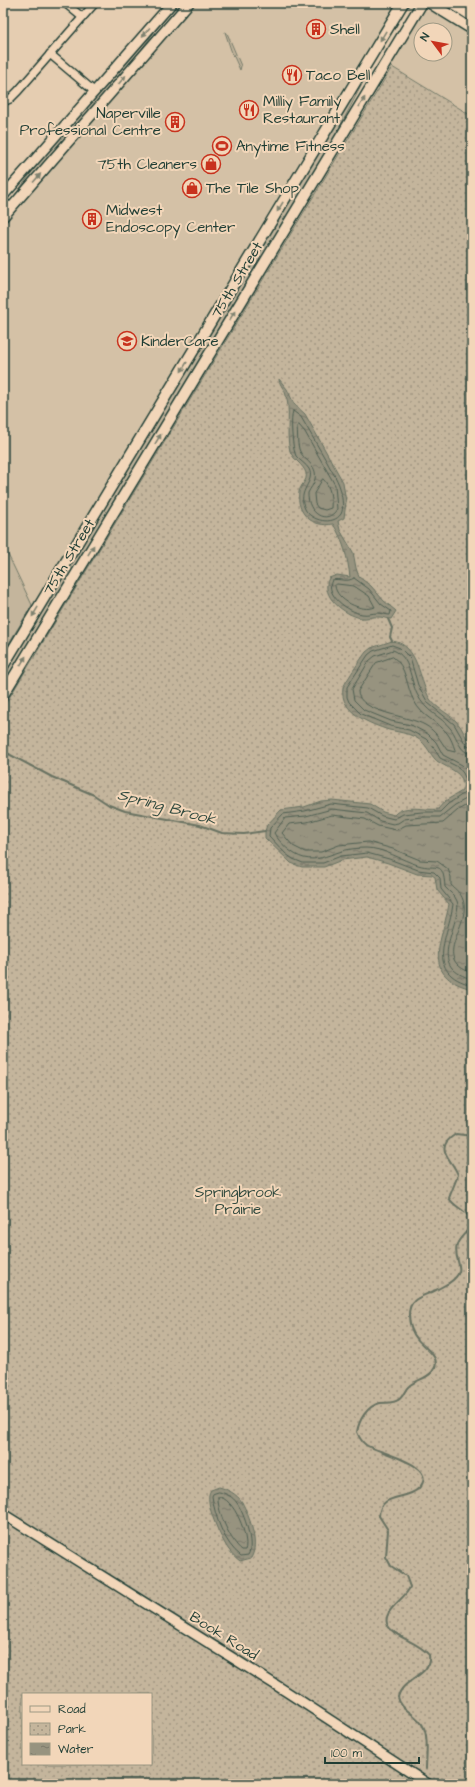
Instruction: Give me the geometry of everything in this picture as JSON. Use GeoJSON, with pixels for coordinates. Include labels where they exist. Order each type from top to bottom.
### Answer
{"type":"FeatureCollection","features":[{"type":"Feature","properties":{"kind":"main road","name":"75th Street"},"geometry":{"type":"LineString","coordinates":[[3,666],[404,3]]}},
{"type":"Feature","properties":{"kind":"main road","name":"75th Street"},"geometry":{"type":"LineString","coordinates":[[3,695],[422,3]]}},
{"type":"Feature","properties":{"kind":"main road"},"geometry":{"type":"LineString","coordinates":[[430,3],[472,29]]}},
{"type":"Feature","properties":{"kind":"main road"},"geometry":{"type":"LineString","coordinates":[[452,3],[472,16]]}},
{"type":"Feature","properties":{"kind":"street"},"geometry":{"type":"LineString","coordinates":[[65,3],[82,17]]}},
{"type":"Feature","properties":{"kind":"street"},"geometry":{"type":"LineString","coordinates":[[3,102],[14,96],[95,3]]}},
{"type":"Feature","properties":{"kind":"street"},"geometry":{"type":"LineString","coordinates":[[3,196],[172,3]]}},
{"type":"Feature","properties":{"kind":"street"},"geometry":{"type":"LineString","coordinates":[[3,217],[189,3]]}},
{"type":"Feature","properties":{"kind":"street"},"geometry":{"type":"LineString","coordinates":[[50,54],[94,92]]}},
{"type":"Feature","properties":{"kind":"street"},"geometry":{"type":"LineString","coordinates":[[3,201],[11,208]]}},
{"type":"Feature","properties":{"kind":"street","name":"Book Road"},"geometry":{"type":"LineString","coordinates":[[3,1514],[287,1692],[428,1784]]}},
{"type":"Feature","properties":{"kind":"shaded area"},"geometry":{"type":"Polygon","coordinates":[[[197,3],[398,3],[367,49],[32,605],[3,544],[3,222],[197,3]]]}},
{"type":"Feature","properties":{"kind":"shaded area"},"geometry":{"type":"Polygon","coordinates":[[[426,10],[445,17],[453,22],[416,22],[420,15],[426,10]]]}},
{"type":"Feature","properties":{"kind":"shaded area"},"geometry":{"type":"Polygon","coordinates":[[[453,22],[472,34],[472,116],[390,66],[413,27],[413,62],[453,62],[453,22]]]}},
{"type":"Feature","properties":{"kind":"green space"},"geometry":{"type":"Polygon","coordinates":[[[177,3],[179,3],[155,31],[136,57],[15,195],[48,150],[177,3]]]}},
{"type":"Feature","properties":{"kind":"green space"},"geometry":{"type":"Polygon","coordinates":[[[225,32],[227,33],[241,66],[240,70],[231,50],[225,32]]]}},
{"type":"Feature","properties":{"kind":"green space"},"geometry":{"type":"Polygon","coordinates":[[[369,67],[371,67],[321,163],[3,688],[3,673],[369,67]]]}},
{"type":"Feature","properties":{"kind":"green space","name":"Springbrook Prairie"},"geometry":{"type":"Polygon","coordinates":[[[392,67],[472,116],[472,1784],[3,1784],[3,708],[392,67]]]}},
{"type":"Feature","properties":{"kind":"green space"},"geometry":{"type":"Polygon","coordinates":[[[3,544],[32,605],[3,653],[3,544]]]}},
{"type":"Feature","properties":{"kind":"water"},"geometry":{"type":"Polygon","coordinates":[[[279,379],[287,389],[294,404],[305,414],[343,482],[346,502],[344,518],[338,521],[340,530],[353,552],[359,577],[371,586],[384,601],[396,611],[391,619],[382,617],[361,618],[355,616],[341,609],[331,598],[327,585],[329,578],[337,575],[350,577],[348,563],[340,536],[333,524],[319,524],[307,518],[300,507],[299,492],[305,481],[306,473],[290,451],[287,399],[279,379]]]}},
{"type":"Feature","properties":{"kind":"water"},"geometry":{"type":"Polygon","coordinates":[[[392,641],[401,644],[408,649],[417,664],[430,699],[435,705],[453,718],[463,730],[472,747],[472,989],[456,983],[445,975],[440,966],[438,955],[449,904],[437,890],[435,877],[432,875],[417,874],[367,857],[342,860],[324,867],[302,867],[291,863],[265,838],[267,825],[281,810],[304,807],[321,801],[332,800],[370,804],[383,812],[394,815],[398,811],[409,808],[438,809],[445,801],[462,791],[462,781],[457,773],[437,761],[420,740],[409,734],[389,730],[373,724],[357,716],[346,704],[343,696],[343,688],[366,652],[371,648],[392,641]]]}},
{"type":"Feature","properties":{"kind":"water"},"geometry":{"type":"Polygon","coordinates":[[[219,1487],[235,1494],[245,1508],[254,1537],[251,1558],[240,1561],[237,1559],[229,1550],[218,1530],[211,1511],[209,1495],[211,1490],[219,1487]]]}},
{"type":"Feature","properties":{"kind":"waterway"},"geometry":{"type":"LineString","coordinates":[[388,619],[392,628],[390,637],[392,641]]}},
{"type":"Feature","properties":{"kind":"waterway","name":"Spring Brook"},"geometry":{"type":"LineString","coordinates":[[3,751],[52,777],[94,795],[109,805],[125,811],[200,825],[222,833],[244,834],[265,831]]}},
{"type":"Feature","properties":{"kind":"waterway","name":"Spring Brook"},"geometry":{"type":"LineString","coordinates":[[426,1769],[426,1732],[422,1723],[402,1706],[398,1697],[405,1685],[422,1673],[426,1668],[429,1662],[429,1655],[425,1650],[391,1630],[386,1621],[390,1610],[408,1592],[410,1587],[406,1576],[391,1566],[386,1557],[388,1530],[379,1516],[384,1503],[414,1492],[419,1488],[424,1480],[422,1473],[415,1466],[366,1445],[357,1432],[364,1414],[371,1407],[380,1403],[398,1400],[402,1397],[409,1386],[430,1374],[435,1367],[435,1358],[416,1337],[409,1315],[411,1304],[414,1301],[449,1283],[458,1273],[459,1265],[456,1251],[457,1245],[458,1241],[468,1229],[470,1222],[467,1214],[449,1198],[458,1175],[446,1154],[445,1144],[456,1134],[472,1136]]}},
{"type":"Feature","properties":{"kind":"place","name":"Shell"},"geometry":{"type":"Point","coordinates":[316,29]}},
{"type":"Feature","properties":{"kind":"place","name":"Taco Bell"},"geometry":{"type":"Point","coordinates":[292,75]}},
{"type":"Feature","properties":{"kind":"place","name":"Milliy Family Restaurant"},"geometry":{"type":"Point","coordinates":[249,110]}},
{"type":"Feature","properties":{"kind":"place","name":"Naperville Professional Centre"},"geometry":{"type":"Point","coordinates":[175,122]}},
{"type":"Feature","properties":{"kind":"place","name":"Anytime Fitness"},"geometry":{"type":"Point","coordinates":[222,146]}},
{"type":"Feature","properties":{"kind":"place","name":"75th Cleaners"},"geometry":{"type":"Point","coordinates":[211,164]}},
{"type":"Feature","properties":{"kind":"place","name":"The Tile Shop"},"geometry":{"type":"Point","coordinates":[192,188]}},
{"type":"Feature","properties":{"kind":"place","name":"Midwest Endoscopy Center"},"geometry":{"type":"Point","coordinates":[92,219]}},
{"type":"Feature","properties":{"kind":"place","name":"KinderCare"},"geometry":{"type":"Point","coordinates":[127,341]}}]}
